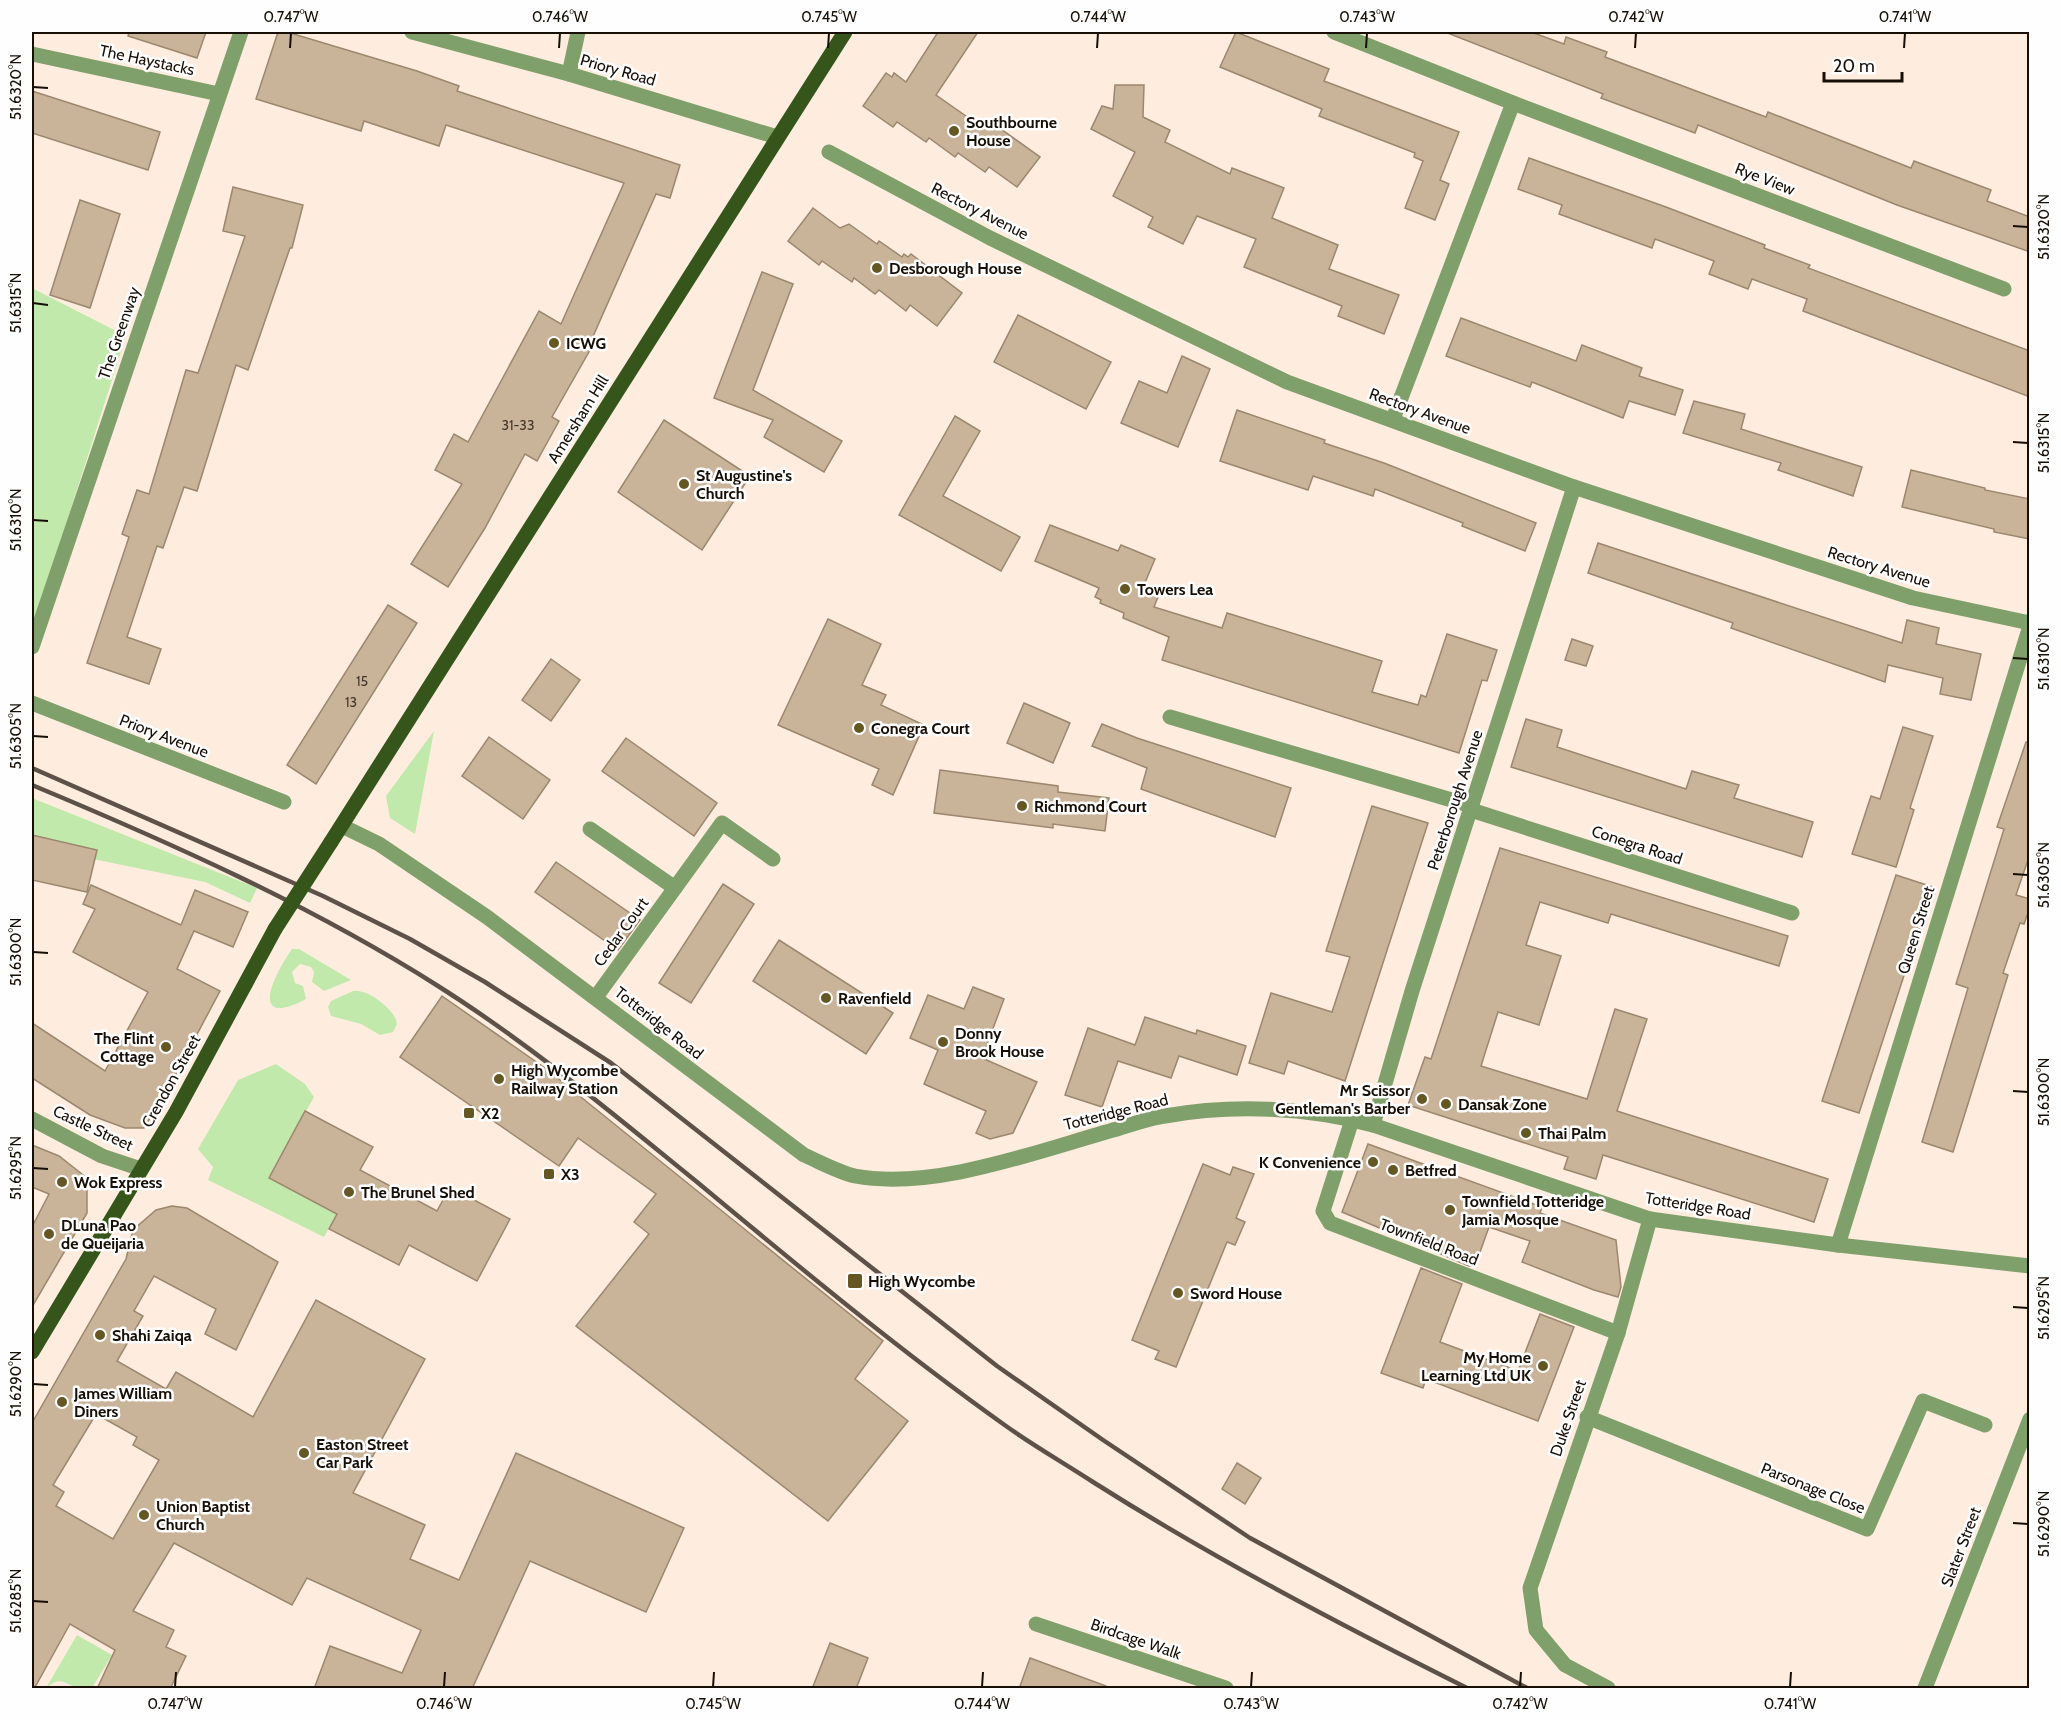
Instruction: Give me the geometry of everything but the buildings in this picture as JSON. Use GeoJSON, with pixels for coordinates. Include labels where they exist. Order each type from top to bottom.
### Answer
{"type":"FeatureCollection","features":[{"type":"Feature","properties":{"kind":"main road","name":"Amersham Hill"},"geometry":{"type":"LineString","coordinates":[[342,826],[845,32]]}},
{"type":"Feature","properties":{"kind":"main road","name":"Crendon Street"},"geometry":{"type":"LineString","coordinates":[[32,1352],[176,1112],[275,929],[342,826]]}},
{"type":"Feature","properties":{"kind":"street","name":"The Greenway"},"geometry":{"type":"LineString","coordinates":[[32,647],[241,32]]}},
{"type":"Feature","properties":{"kind":"street","name":"Priory Road"},"geometry":{"type":"LineString","coordinates":[[412,32],[569,74],[777,137]]}},
{"type":"Feature","properties":{"kind":"street"},"geometry":{"type":"LineString","coordinates":[[569,74],[578,32]]}},
{"type":"Feature","properties":{"kind":"street","name":"Rye View"},"geometry":{"type":"LineString","coordinates":[[1334,32],[1513,104],[2004,289]]}},
{"type":"Feature","properties":{"kind":"street","name":"The Haystacks"},"geometry":{"type":"LineString","coordinates":[[32,54],[219,94]]}},
{"type":"Feature","properties":{"kind":"street"},"geometry":{"type":"LineString","coordinates":[[1393,419],[1513,104]]}},
{"type":"Feature","properties":{"kind":"street","name":"Rectory Avenue"},"geometry":{"type":"LineString","coordinates":[[829,152],[990,238],[1287,382],[1574,487],[1912,598],[2030,625]]}},
{"type":"Feature","properties":{"kind":"street","name":"Peterborough Avenue"},"geometry":{"type":"LineString","coordinates":[[1373,1125],[1412,991],[1574,487]]}},
{"type":"Feature","properties":{"kind":"street","name":"Queen Street"},"geometry":{"type":"LineString","coordinates":[[1838,1245],[2030,625]]}},
{"type":"Feature","properties":{"kind":"street","name":"Priory Avenue"},"geometry":{"type":"LineString","coordinates":[[32,703],[284,802]]}},
{"type":"Feature","properties":{"kind":"street","name":"Conegra Road"},"geometry":{"type":"LineString","coordinates":[[1170,717],[1472,808],[1792,913]]}},
{"type":"Feature","properties":{"kind":"street","name":"Cedar Court"},"geometry":{"type":"LineString","coordinates":[[596,997],[722,823],[773,858]]}},
{"type":"Feature","properties":{"kind":"street","name":"Totteridge Road"},"geometry":{"type":"LineString","coordinates":[[342,826],[379,844],[487,917],[596,997],[677,1062],[804,1155],[854,1175],[900,1179],[953,1173],[1163,1116],[1217,1109],[1280,1111],[1352,1119],[1373,1125],[1650,1219],[1838,1245],[2030,1266]]}},
{"type":"Feature","properties":{"kind":"street"},"geometry":{"type":"LineString","coordinates":[[590,829],[675,888]]}},
{"type":"Feature","properties":{"kind":"street","name":"Castle Street"},"geometry":{"type":"LineString","coordinates":[[32,1119],[102,1156],[141,1169]]}},
{"type":"Feature","properties":{"kind":"street","name":"Townfield Road"},"geometry":{"type":"LineString","coordinates":[[1352,1119],[1323,1211],[1330,1223],[1618,1333]]}},
{"type":"Feature","properties":{"kind":"street","name":"Duke Street"},"geometry":{"type":"LineString","coordinates":[[1608,1689],[1565,1665],[1536,1630],[1530,1588],[1587,1417],[1618,1333],[1650,1219]]}},
{"type":"Feature","properties":{"kind":"street","name":"Parsonage Close"},"geometry":{"type":"LineString","coordinates":[[1587,1417],[1867,1529],[1923,1401],[1985,1425]]}},
{"type":"Feature","properties":{"kind":"street","name":"Slater Street"},"geometry":{"type":"LineString","coordinates":[[1925,1689],[2030,1419]]}},
{"type":"Feature","properties":{"kind":"street","name":"Birdcage Walk"},"geometry":{"type":"LineString","coordinates":[[1036,1624],[1226,1689]]}},
{"type":"Feature","properties":{"kind":"green space"},"geometry":{"type":"Polygon","coordinates":[[[32,288],[126,336],[32,631],[32,288]]]}},
{"type":"Feature","properties":{"kind":"green space"},"geometry":{"type":"Polygon","coordinates":[[[434,731],[415,834],[390,818],[386,796],[434,731]]]}},
{"type":"Feature","properties":{"kind":"green space"},"geometry":{"type":"Polygon","coordinates":[[[32,798],[257,888],[250,903],[205,882],[88,858],[83,853],[32,838],[32,798]]]}},
{"type":"Feature","properties":{"kind":"green space"},"geometry":{"type":"Polygon","coordinates":[[[292,949],[299,949],[351,980],[324,991],[312,982],[314,972],[311,967],[300,964],[292,972],[295,983],[303,986],[306,999],[288,1007],[276,1008],[271,1003],[270,995],[278,972],[292,949]]]}},
{"type":"Feature","properties":{"kind":"green space"},"geometry":{"type":"Polygon","coordinates":[[[353,991],[373,996],[392,1013],[397,1024],[393,1032],[380,1035],[361,1024],[331,1016],[328,1007],[331,1001],[353,991]]]}},
{"type":"Feature","properties":{"kind":"green space"},"geometry":{"type":"Polygon","coordinates":[[[276,1064],[305,1084],[314,1097],[269,1178],[337,1214],[324,1237],[208,1180],[213,1167],[198,1149],[238,1080],[276,1064]]]}},
{"type":"Feature","properties":{"kind":"green space"},"geometry":{"type":"Polygon","coordinates":[[[77,1635],[112,1655],[92,1688],[79,1689],[59,1681],[46,1688],[77,1635]]]}},
{"type":"Feature","properties":{"kind":"railway"},"geometry":{"type":"LineString","coordinates":[[32,768],[323,896],[410,939],[485,982],[611,1063],[997,1366],[1103,1440],[1250,1538],[1527,1688]]}},
{"type":"Feature","properties":{"kind":"railway"},"geometry":{"type":"LineString","coordinates":[[32,785],[136,829],[290,902],[390,956],[438,986],[472,1008],[570,1080],[849,1307],[927,1368],[1017,1433],[1138,1510],[1230,1564],[1467,1688]]}},
{"type":"Feature","properties":{"kind":"place","name":"Southbourne House"},"geometry":{"type":"Point","coordinates":[954,131]}},
{"type":"Feature","properties":{"kind":"place","name":"Desborough House"},"geometry":{"type":"Point","coordinates":[877,268]}},
{"type":"Feature","properties":{"kind":"place","name":"ICWG"},"geometry":{"type":"Point","coordinates":[554,343]}},
{"type":"Feature","properties":{"kind":"place","name":"St Augustine's Church"},"geometry":{"type":"Point","coordinates":[684,484]}},
{"type":"Feature","properties":{"kind":"place","name":"Towers Lea"},"geometry":{"type":"Point","coordinates":[1125,589]}},
{"type":"Feature","properties":{"kind":"place","name":"Conegra Court"},"geometry":{"type":"Point","coordinates":[859,728]}},
{"type":"Feature","properties":{"kind":"place","name":"Richmond Court"},"geometry":{"type":"Point","coordinates":[1022,806]}},
{"type":"Feature","properties":{"kind":"place","name":"Ravenfield"},"geometry":{"type":"Point","coordinates":[826,998]}},
{"type":"Feature","properties":{"kind":"place","name":"Donny Brook House"},"geometry":{"type":"Point","coordinates":[943,1042]}},
{"type":"Feature","properties":{"kind":"place","name":"The Flint Cottage"},"geometry":{"type":"Point","coordinates":[166,1047]}},
{"type":"Feature","properties":{"kind":"place","name":"High Wycombe Railway Station"},"geometry":{"type":"Point","coordinates":[499,1079]}},
{"type":"Feature","properties":{"kind":"place","name":"Mr Scissor Gentleman's Barber"},"geometry":{"type":"Point","coordinates":[1422,1099]}},
{"type":"Feature","properties":{"kind":"place","name":"Dansak Zone"},"geometry":{"type":"Point","coordinates":[1446,1104]}},
{"type":"Feature","properties":{"kind":"place","name":"X2"},"geometry":{"type":"Point","coordinates":[469,1113]}},
{"type":"Feature","properties":{"kind":"place","name":"Thai Palm"},"geometry":{"type":"Point","coordinates":[1526,1133]}},
{"type":"Feature","properties":{"kind":"place","name":"K Convenience"},"geometry":{"type":"Point","coordinates":[1373,1162]}},
{"type":"Feature","properties":{"kind":"place","name":"Betfred"},"geometry":{"type":"Point","coordinates":[1393,1170]}},
{"type":"Feature","properties":{"kind":"place","name":"X3"},"geometry":{"type":"Point","coordinates":[549,1174]}},
{"type":"Feature","properties":{"kind":"place","name":"Wok Express"},"geometry":{"type":"Point","coordinates":[62,1182]}},
{"type":"Feature","properties":{"kind":"place","name":"The Brunel Shed"},"geometry":{"type":"Point","coordinates":[349,1192]}},
{"type":"Feature","properties":{"kind":"place","name":"Townfield Totteridge Jamia Mosque"},"geometry":{"type":"Point","coordinates":[1450,1210]}},
{"type":"Feature","properties":{"kind":"place","name":"DLuna Pao de Queijaria"},"geometry":{"type":"Point","coordinates":[49,1234]}},
{"type":"Feature","properties":{"kind":"place","name":"High Wycombe"},"geometry":{"type":"Point","coordinates":[855,1281]}},
{"type":"Feature","properties":{"kind":"place","name":"Sword House"},"geometry":{"type":"Point","coordinates":[1178,1293]}},
{"type":"Feature","properties":{"kind":"place","name":"Shahi Zaiqa"},"geometry":{"type":"Point","coordinates":[100,1335]}},
{"type":"Feature","properties":{"kind":"place","name":"My Home Learning Ltd UK"},"geometry":{"type":"Point","coordinates":[1543,1366]}},
{"type":"Feature","properties":{"kind":"place","name":"James William Diners"},"geometry":{"type":"Point","coordinates":[62,1402]}},
{"type":"Feature","properties":{"kind":"place","name":"Easton Street Car Park"},"geometry":{"type":"Point","coordinates":[304,1453]}},
{"type":"Feature","properties":{"kind":"place","name":"Union Baptist Church"},"geometry":{"type":"Point","coordinates":[144,1515]}}]}
